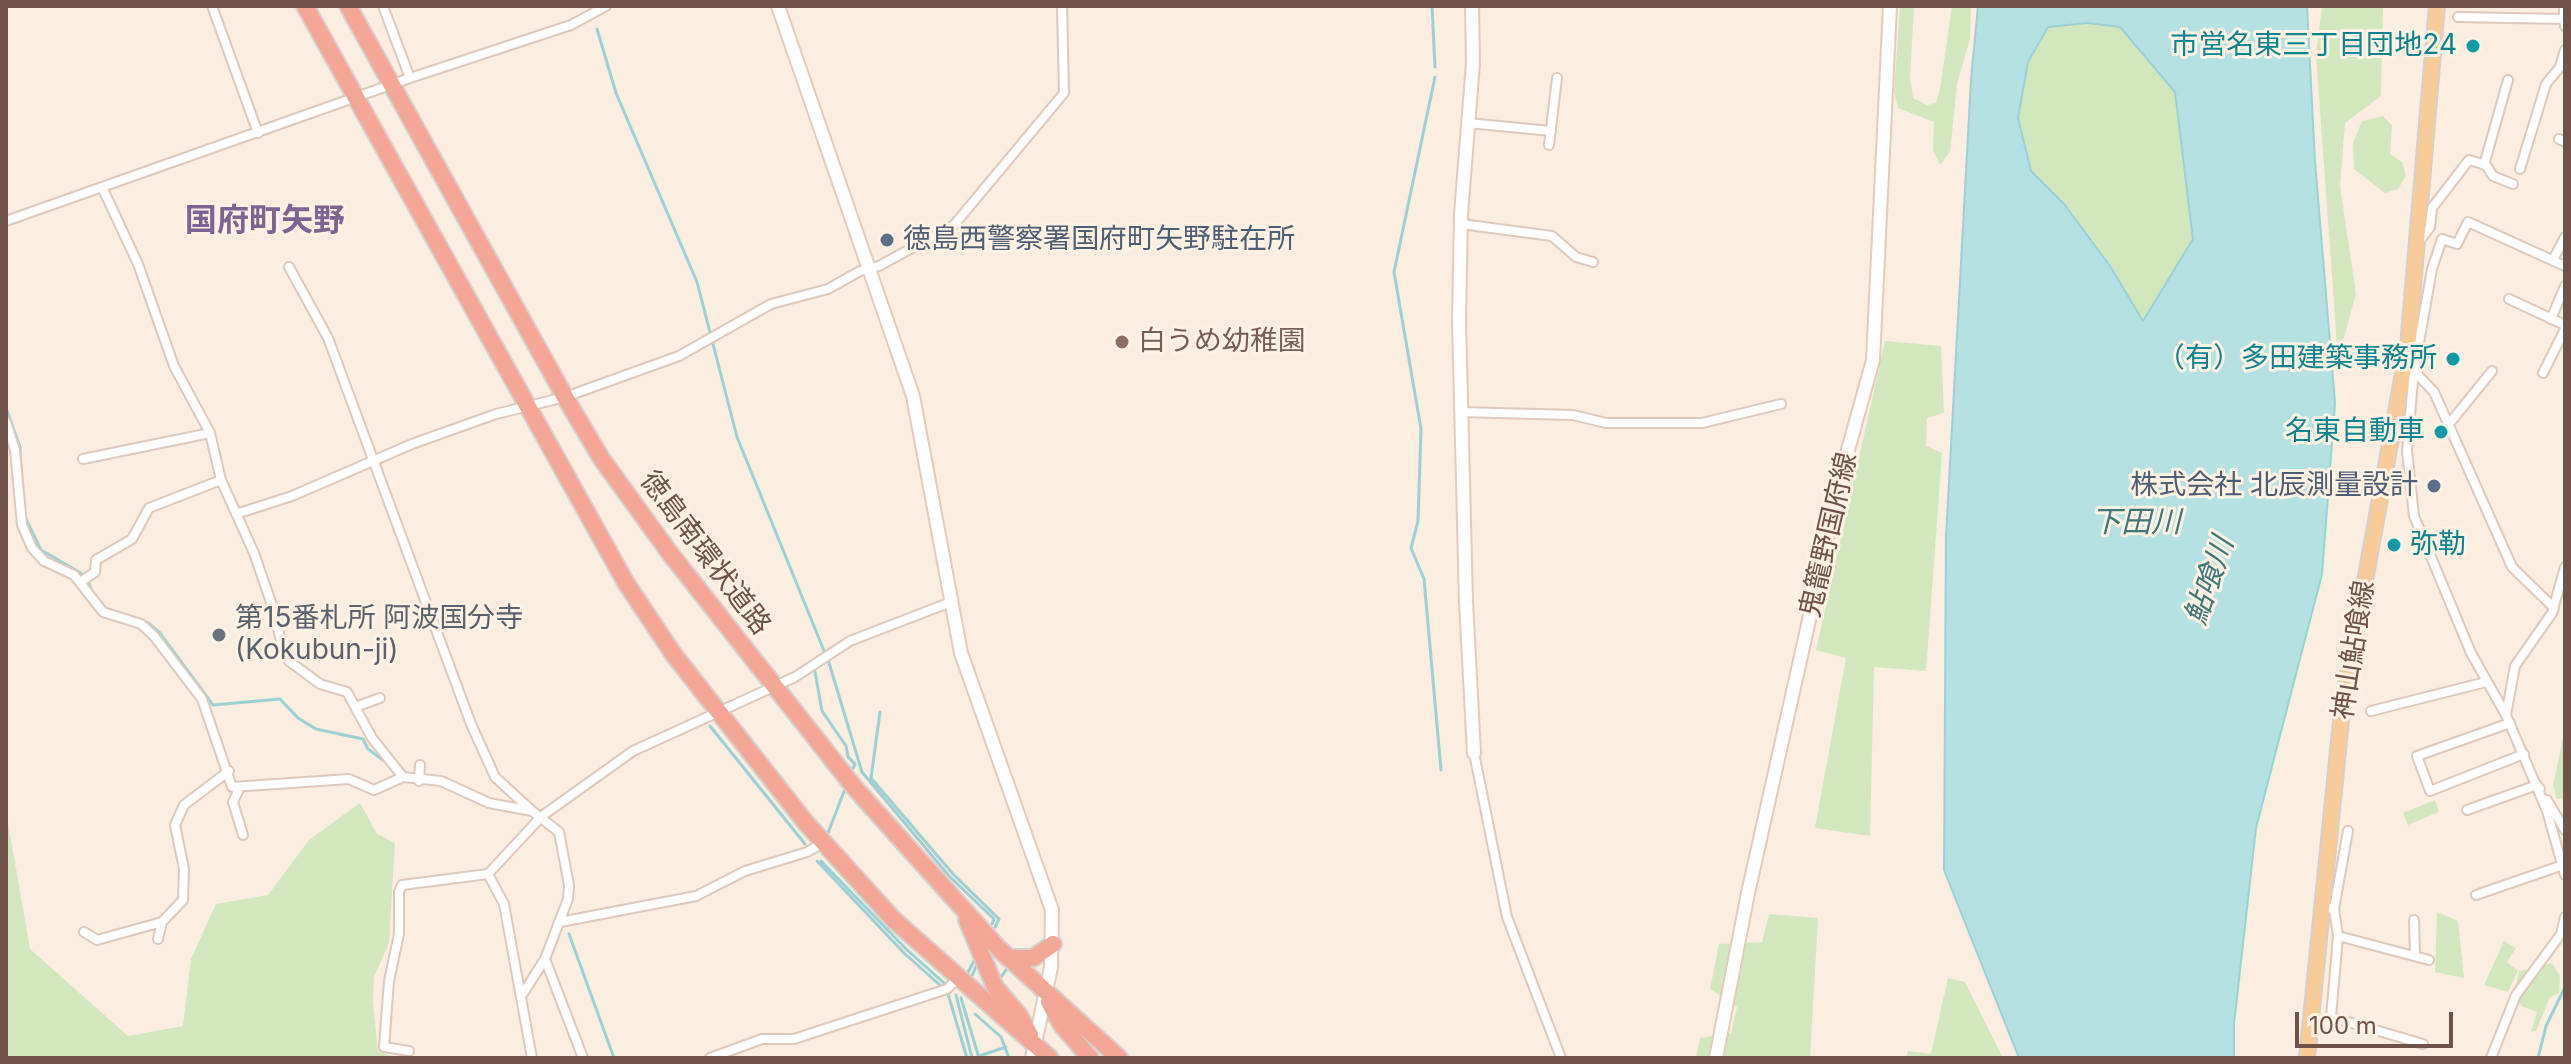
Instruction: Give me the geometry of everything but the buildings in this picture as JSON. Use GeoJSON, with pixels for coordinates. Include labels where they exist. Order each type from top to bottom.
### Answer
{"type":"FeatureCollection","features":[{"type":"Feature","properties":{"kind":"highway"},"geometry":{"type":"LineString","coordinates":[[305,6],[626,583],[718,715],[824,843],[894,920],[1033,1051],[1050,1058]]}},
{"type":"Feature","properties":{"kind":"highway","name":"徳島南環状道路"},"geometry":{"type":"LineString","coordinates":[[348,6],[565,397],[601,458],[669,552],[854,787],[1008,958],[1045,995],[1119,1058]]}},
{"type":"Feature","properties":{"kind":"highway"},"geometry":{"type":"LineString","coordinates":[[961,907],[995,987],[1019,1015],[1033,1051]]}},
{"type":"Feature","properties":{"kind":"highway"},"geometry":{"type":"LineString","coordinates":[[1008,958],[1027,960],[1053,944]]}},
{"type":"Feature","properties":{"kind":"highway"},"geometry":{"type":"LineString","coordinates":[[1045,995],[1061,1024],[1090,1058]]}},
{"type":"Feature","properties":{"kind":"main road","name":"神山鮎喰線"},"geometry":{"type":"LineString","coordinates":[[2307,1058],[2328,908],[2343,701],[2408,346],[2437,6]]}},
{"type":"Feature","properties":{"kind":"street"},"geometry":{"type":"LineString","coordinates":[[212,6],[258,133]]}},
{"type":"Feature","properties":{"kind":"street"},"geometry":{"type":"LineString","coordinates":[[383,6],[410,78]]}},
{"type":"Feature","properties":{"kind":"street"},"geometry":{"type":"LineString","coordinates":[[6,221],[355,97],[571,25],[606,6]]}},
{"type":"Feature","properties":{"kind":"street"},"geometry":{"type":"LineString","coordinates":[[778,6],[913,396],[961,653],[1052,910],[1053,944],[1033,1051]]}},
{"type":"Feature","properties":{"kind":"street"},"geometry":{"type":"LineString","coordinates":[[236,514],[292,496],[374,461],[526,405],[565,397],[679,356],[771,304],[828,289],[954,225],[1064,93],[1062,6]]}},
{"type":"Feature","properties":{"kind":"street"},"geometry":{"type":"LineString","coordinates":[[1472,6],[1473,63],[1461,224],[1460,412],[1474,753],[1507,917],[1561,1058]]}},
{"type":"Feature","properties":{"kind":"street","name":"鬼籠野国府線"},"geometry":{"type":"LineString","coordinates":[[1716,1058],[1748,893],[1843,468],[1873,360],[1890,6]]}},
{"type":"Feature","properties":{"kind":"street"},"geometry":{"type":"LineString","coordinates":[[2564,6],[2565,26]]}},
{"type":"Feature","properties":{"kind":"street"},"geometry":{"type":"LineString","coordinates":[[2458,17],[2564,19]]}},
{"type":"Feature","properties":{"kind":"street"},"geometry":{"type":"LineString","coordinates":[[2520,169],[2546,84],[2560,67],[2565,50]]}},
{"type":"Feature","properties":{"kind":"street"},"geometry":{"type":"LineString","coordinates":[[1549,145],[1557,78]]}},
{"type":"Feature","properties":{"kind":"street"},"geometry":{"type":"LineString","coordinates":[[2484,165],[2508,80]]}},
{"type":"Feature","properties":{"kind":"street"},"geometry":{"type":"LineString","coordinates":[[1468,123],[1551,131]]}},
{"type":"Feature","properties":{"kind":"street"},"geometry":{"type":"LineString","coordinates":[[2415,246],[2430,227],[2432,208],[2469,160],[2484,165],[2493,176],[2513,184]]}},
{"type":"Feature","properties":{"kind":"street"},"geometry":{"type":"LineString","coordinates":[[102,187],[138,264],[174,366],[210,433],[221,480],[265,583],[283,650],[289,661],[320,684],[347,692],[358,706],[372,738],[403,777],[441,781],[489,803],[532,811]]}},
{"type":"Feature","properties":{"kind":"street"},"geometry":{"type":"LineString","coordinates":[[2565,266],[2468,222],[2457,244],[2442,239],[2432,269],[2414,371],[2407,451],[2414,516],[2486,682],[2524,754],[2565,875]]}},
{"type":"Feature","properties":{"kind":"street"},"geometry":{"type":"LineString","coordinates":[[1461,224],[1552,236],[1576,257],[1593,262]]}},
{"type":"Feature","properties":{"kind":"street"},"geometry":{"type":"LineString","coordinates":[[2553,260],[2565,237]]}},
{"type":"Feature","properties":{"kind":"street"},"geometry":{"type":"LineString","coordinates":[[289,267],[328,338],[477,737],[495,777],[559,832],[569,885],[560,922],[545,959],[522,995]]}},
{"type":"Feature","properties":{"kind":"street"},"geometry":{"type":"LineString","coordinates":[[2551,319],[2565,286]]}},
{"type":"Feature","properties":{"kind":"street"},"geometry":{"type":"LineString","coordinates":[[2509,299],[2565,327],[2543,373]]}},
{"type":"Feature","properties":{"kind":"street"},"geometry":{"type":"LineString","coordinates":[[2408,346],[2414,371],[2434,392],[2512,567],[2554,608]]}},
{"type":"Feature","properties":{"kind":"street"},"geometry":{"type":"LineString","coordinates":[[2449,424],[2492,371]]}},
{"type":"Feature","properties":{"kind":"street"},"geometry":{"type":"LineString","coordinates":[[1460,412],[1573,415],[1606,423],[1702,423],[1781,404]]}},
{"type":"Feature","properties":{"kind":"street"},"geometry":{"type":"LineString","coordinates":[[6,422],[15,450],[19,511],[27,539],[44,561],[86,579],[103,612],[141,624],[154,636],[202,699],[232,787],[239,789],[349,779],[374,790],[403,777]]}},
{"type":"Feature","properties":{"kind":"street"},"geometry":{"type":"LineString","coordinates":[[83,459],[210,433]]}},
{"type":"Feature","properties":{"kind":"street"},"geometry":{"type":"LineString","coordinates":[[86,579],[96,560],[132,539],[149,508],[221,480]]}},
{"type":"Feature","properties":{"kind":"street"},"geometry":{"type":"LineString","coordinates":[[2508,719],[2515,666],[2554,608],[2565,567]]}},
{"type":"Feature","properties":{"kind":"street"},"geometry":{"type":"LineString","coordinates":[[409,1051],[384,1047],[389,981],[399,934],[399,892],[402,885],[488,874],[542,816],[633,751],[718,715],[827,658],[850,641],[951,602]]}},
{"type":"Feature","properties":{"kind":"street"},"geometry":{"type":"LineString","coordinates":[[2371,711],[2486,682]]}},
{"type":"Feature","properties":{"kind":"street"},"geometry":{"type":"LineString","coordinates":[[358,706],[380,698]]}},
{"type":"Feature","properties":{"kind":"street"},"geometry":{"type":"LineString","coordinates":[[2508,719],[2417,756],[2430,791],[2524,754]]}},
{"type":"Feature","properties":{"kind":"street"},"geometry":{"type":"LineString","coordinates":[[419,781],[420,765]]}},
{"type":"Feature","properties":{"kind":"street"},"geometry":{"type":"LineString","coordinates":[[158,939],[162,922],[183,900],[184,869],[175,825],[184,805],[229,771]]}},
{"type":"Feature","properties":{"kind":"street"},"geometry":{"type":"LineString","coordinates":[[2467,810],[2537,785]]}},
{"type":"Feature","properties":{"kind":"street"},"geometry":{"type":"LineString","coordinates":[[2537,785],[2565,830]]}},
{"type":"Feature","properties":{"kind":"street"},"geometry":{"type":"LineString","coordinates":[[239,789],[233,802],[243,835]]}},
{"type":"Feature","properties":{"kind":"street"},"geometry":{"type":"LineString","coordinates":[[2348,831],[2328,908],[2338,936],[2331,1017],[2423,1044]]}},
{"type":"Feature","properties":{"kind":"street"},"geometry":{"type":"LineString","coordinates":[[560,922],[696,896],[745,871],[807,852],[824,843]]}},
{"type":"Feature","properties":{"kind":"street"},"geometry":{"type":"LineString","coordinates":[[2476,895],[2563,865]]}},
{"type":"Feature","properties":{"kind":"street"},"geometry":{"type":"LineString","coordinates":[[488,874],[504,904],[532,1058]]}},
{"type":"Feature","properties":{"kind":"street"},"geometry":{"type":"LineString","coordinates":[[2491,1058],[2516,995],[2561,934],[2565,917]]}},
{"type":"Feature","properties":{"kind":"street"},"geometry":{"type":"LineString","coordinates":[[2414,920],[2415,956]]}},
{"type":"Feature","properties":{"kind":"street"},"geometry":{"type":"LineString","coordinates":[[84,932],[97,940],[162,922]]}},
{"type":"Feature","properties":{"kind":"street"},"geometry":{"type":"LineString","coordinates":[[2338,936],[2429,960]]}},
{"type":"Feature","properties":{"kind":"street"},"geometry":{"type":"LineString","coordinates":[[545,959],[583,1058]]}},
{"type":"Feature","properties":{"kind":"street"},"geometry":{"type":"LineString","coordinates":[[710,1058],[762,1039],[794,1039],[822,1030],[947,989],[958,978]]}},
{"type":"Feature","properties":{"kind":"green space"},"geometry":{"type":"Polygon","coordinates":[[[1900,6],[1914,6],[1910,78],[1913,98],[1927,105],[1936,103],[1940,89],[1952,6],[1971,6],[1970,39],[1957,84],[1950,152],[1940,165],[1933,150],[1934,122],[1898,108],[1894,92],[1900,6]]]}},
{"type":"Feature","properties":{"kind":"green space"},"geometry":{"type":"Polygon","coordinates":[[[2322,6],[2383,6],[2381,96],[2345,123],[2340,186],[2356,294],[2338,359],[2316,54],[2322,6]]]}},
{"type":"Feature","properties":{"kind":"green space"},"geometry":{"type":"Polygon","coordinates":[[[2087,23],[2120,27],[2175,91],[2193,239],[2143,322],[2110,266],[2064,204],[2031,170],[2018,117],[2028,62],[2048,27],[2087,23]]]}},
{"type":"Feature","properties":{"kind":"green space"},"geometry":{"type":"Polygon","coordinates":[[[2383,116],[2392,125],[2390,154],[2402,162],[2406,176],[2398,189],[2385,193],[2354,169],[2353,143],[2362,121],[2383,116]]]}},
{"type":"Feature","properties":{"kind":"green space"},"geometry":{"type":"Polygon","coordinates":[[[1885,341],[1941,346],[1944,413],[1927,418],[1926,446],[1942,453],[1926,671],[1874,667],[1870,836],[1815,828],[1846,658],[1816,650],[1885,341]]]}},
{"type":"Feature","properties":{"kind":"green space"},"geometry":{"type":"Polygon","coordinates":[[[2565,728],[2565,798],[2557,799],[2553,786],[2565,728]]]}},
{"type":"Feature","properties":{"kind":"green space"},"geometry":{"type":"Polygon","coordinates":[[[2435,800],[2439,812],[2408,825],[2403,813],[2435,800]]]}},
{"type":"Feature","properties":{"kind":"green space"},"geometry":{"type":"Polygon","coordinates":[[[360,803],[377,834],[395,843],[389,943],[374,977],[373,1002],[378,1052],[397,1058],[6,1058],[6,811],[30,949],[128,1036],[183,1026],[191,959],[216,904],[268,895],[309,840],[360,803]]]}},
{"type":"Feature","properties":{"kind":"green space"},"geometry":{"type":"Polygon","coordinates":[[[2437,912],[2458,921],[2464,978],[2435,972],[2437,912]]]}},
{"type":"Feature","properties":{"kind":"green space"},"geometry":{"type":"Polygon","coordinates":[[[1769,914],[1818,918],[1810,1058],[1696,1058],[1700,1038],[1731,1033],[1737,1007],[1710,989],[1719,944],[1762,942],[1769,914]]]}},
{"type":"Feature","properties":{"kind":"green space"},"geometry":{"type":"Polygon","coordinates":[[[2504,941],[2516,948],[2507,962],[2518,971],[2508,992],[2484,985],[2504,941]]]}},
{"type":"Feature","properties":{"kind":"green space"},"geometry":{"type":"Polygon","coordinates":[[[2552,963],[2560,976],[2559,993],[2550,997],[2536,1031],[2531,1032],[2537,1012],[2521,1006],[2515,991],[2519,971],[2552,963]]]}},
{"type":"Feature","properties":{"kind":"green space"},"geometry":{"type":"Polygon","coordinates":[[[1948,978],[1965,982],[2003,1058],[1906,1058],[1908,1051],[1931,1054],[1948,978]]]}},
{"type":"Feature","properties":{"kind":"water","name":"下田川"},"geometry":{"type":"Polygon","coordinates":[[[1978,6],[2307,6],[2315,162],[2335,403],[2322,574],[2256,828],[2234,1024],[2234,1058],[2019,1058],[1944,870],[1946,537],[1971,80],[1978,6]],[[2087,23],[2048,27],[2028,62],[2018,118],[2031,171],[2064,204],[2110,266],[2143,321],[2193,239],[2175,92],[2120,27],[2087,23]]]}},
{"type":"Feature","properties":{"kind":"waterway"},"geometry":{"type":"LineString","coordinates":[[1432,6],[1435,67]]}},
{"type":"Feature","properties":{"kind":"waterway"},"geometry":{"type":"LineString","coordinates":[[597,29],[616,93],[697,282],[737,437],[829,663],[862,772],[949,876],[994,919],[992,924]]}},
{"type":"Feature","properties":{"kind":"waterway"},"geometry":{"type":"LineString","coordinates":[[1435,77],[1394,272],[1421,429],[1418,521],[1411,548],[1424,579],[1441,770]]}},
{"type":"Feature","properties":{"kind":"waterway"},"geometry":{"type":"LineString","coordinates":[[6,408],[20,447],[21,474]]}},
{"type":"Feature","properties":{"kind":"waterway"},"geometry":{"type":"LineString","coordinates":[[25,517],[41,550],[86,576],[93,594]]}},
{"type":"Feature","properties":{"kind":"waterway"},"geometry":{"type":"LineString","coordinates":[[132,617],[148,623],[159,632],[213,705],[280,699],[298,718],[316,729],[363,739],[368,749],[387,763]]}},
{"type":"Feature","properties":{"kind":"waterway"},"geometry":{"type":"LineString","coordinates":[[815,672],[822,711],[846,746],[848,757],[855,764],[853,768]]}},
{"type":"Feature","properties":{"kind":"waterway"},"geometry":{"type":"LineString","coordinates":[[880,712],[871,778],[953,874],[999,919],[995,927]]}},
{"type":"Feature","properties":{"kind":"waterway"},"geometry":{"type":"LineString","coordinates":[[710,726],[805,844]]}},
{"type":"Feature","properties":{"kind":"waterway"},"geometry":{"type":"LineString","coordinates":[[826,838],[845,789]]}},
{"type":"Feature","properties":{"kind":"waterway"},"geometry":{"type":"LineString","coordinates":[[817,861],[904,953],[941,986]]}},
{"type":"Feature","properties":{"kind":"waterway"},"geometry":{"type":"LineString","coordinates":[[821,861],[906,949],[944,983]]}},
{"type":"Feature","properties":{"kind":"waterway"},"geometry":{"type":"LineString","coordinates":[[569,934],[614,1058]]}},
{"type":"Feature","properties":{"kind":"waterway"},"geometry":{"type":"LineString","coordinates":[[967,974],[976,957]]}},
{"type":"Feature","properties":{"kind":"waterway"},"geometry":{"type":"LineString","coordinates":[[971,978],[977,964]]}},
{"type":"Feature","properties":{"kind":"waterway"},"geometry":{"type":"LineString","coordinates":[[999,980],[1006,970]]}},
{"type":"Feature","properties":{"kind":"waterway"},"geometry":{"type":"LineString","coordinates":[[2538,1058],[2546,1026],[2565,987]]}},
{"type":"Feature","properties":{"kind":"waterway"},"geometry":{"type":"LineString","coordinates":[[948,994],[967,1058]]}},
{"type":"Feature","properties":{"kind":"waterway"},"geometry":{"type":"LineString","coordinates":[[956,995],[972,1058]]}},
{"type":"Feature","properties":{"kind":"waterway"},"geometry":{"type":"LineString","coordinates":[[961,998],[979,1058]]}},
{"type":"Feature","properties":{"kind":"waterway"},"geometry":{"type":"LineString","coordinates":[[975,1014],[1001,1037],[1009,1058]]}},
{"type":"Feature","properties":{"kind":"waterway"},"geometry":{"type":"LineString","coordinates":[[979,1056],[1006,1047]]}},
{"type":"Feature","properties":{"kind":"place","name":"市営名東三丁目団地24"},"geometry":{"type":"Point","coordinates":[2473,46]}},
{"type":"Feature","properties":{"kind":"place","name":"徳島西警察署国府町矢野駐在所"},"geometry":{"type":"Point","coordinates":[887,240]}},
{"type":"Feature","properties":{"kind":"place","name":"白うめ幼稚園"},"geometry":{"type":"Point","coordinates":[1122,342]}},
{"type":"Feature","properties":{"kind":"place","name":"（有）多田建築事務所"},"geometry":{"type":"Point","coordinates":[2453,359]}},
{"type":"Feature","properties":{"kind":"place","name":"名東自動車"},"geometry":{"type":"Point","coordinates":[2441,432]}},
{"type":"Feature","properties":{"kind":"place","name":"株式会社 北辰測量設計"},"geometry":{"type":"Point","coordinates":[2434,486]}},
{"type":"Feature","properties":{"kind":"place","name":"弥勒"},"geometry":{"type":"Point","coordinates":[2394,545]}},
{"type":"Feature","properties":{"kind":"place","name":"第15番札所 阿波国分寺 (Kokubun-ji)"},"geometry":{"type":"Point","coordinates":[219,635]}},
{"type":"Feature","properties":{"kind":"district","name":"国府町矢野"},"geometry":{"type":"Point","coordinates":[265,221]}},
{"type":"Feature","properties":{"kind":"water label","name":"鮎喰川"},"geometry":{"type":"Point","coordinates":[2210,581]}}]}
